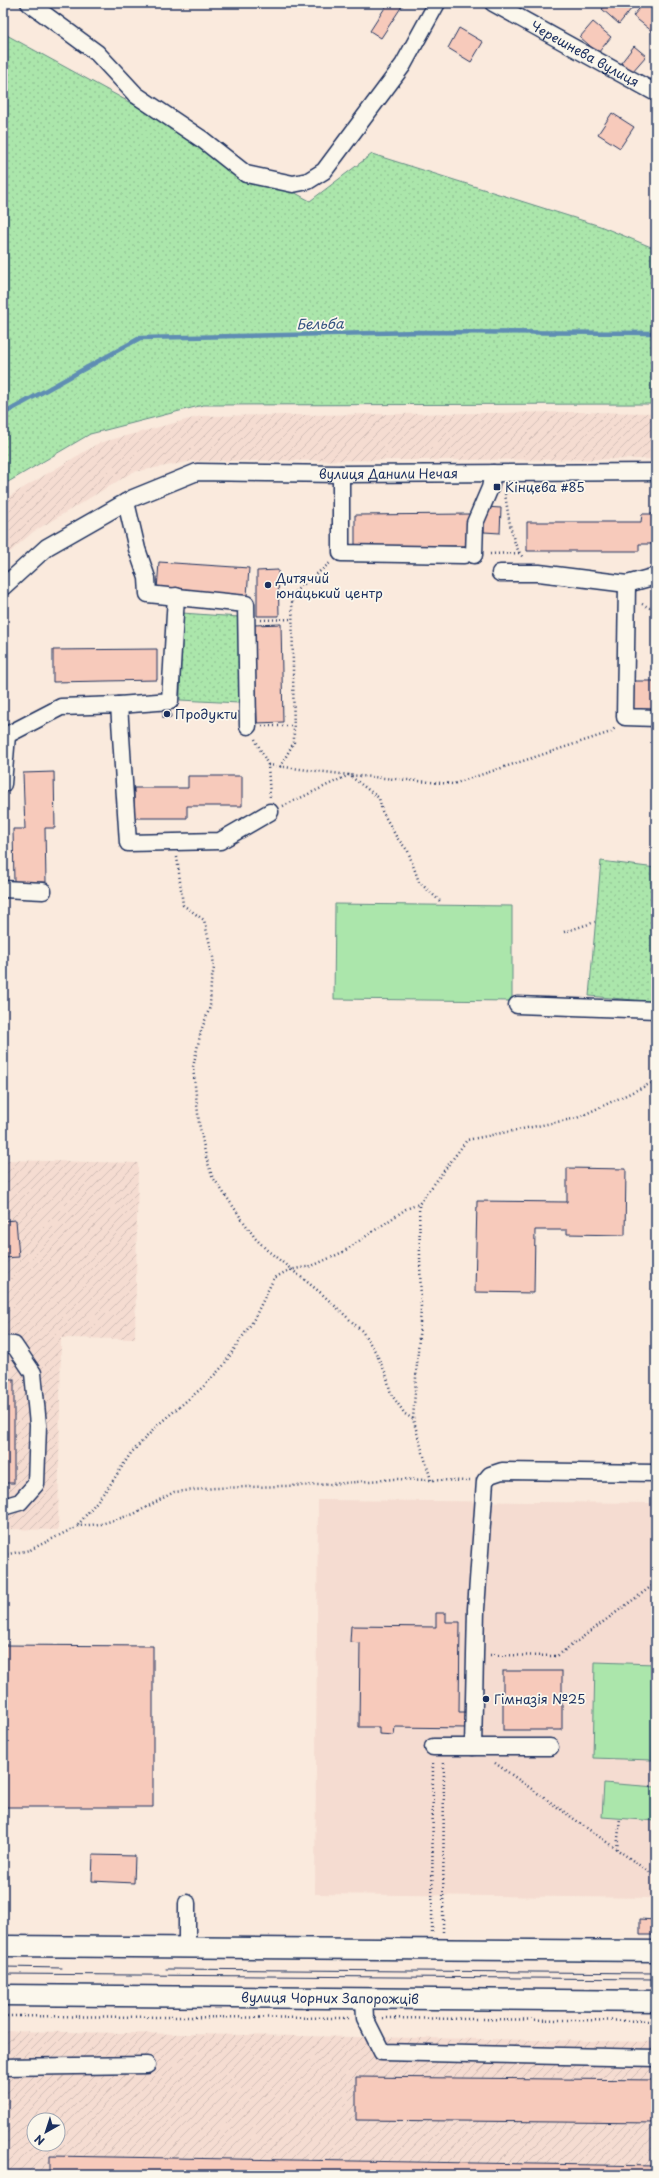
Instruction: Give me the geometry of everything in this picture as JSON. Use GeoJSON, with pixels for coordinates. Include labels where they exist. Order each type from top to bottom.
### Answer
{"type":"FeatureCollection","features":[{"type":"Feature","properties":{"kind":"main road"},"geometry":{"type":"LineString","coordinates":[[3,1946],[186,1946],[656,1951]]}},
{"type":"Feature","properties":{"kind":"main road","name":"вулиця Чорних Запорожців"},"geometry":{"type":"LineString","coordinates":[[3,1995],[365,2008],[656,2001]]}},
{"type":"Feature","properties":{"kind":"street"},"geometry":{"type":"LineString","coordinates":[[29,3],[97,53],[136,95],[203,140],[246,174],[293,184],[308,181],[324,171],[403,65],[436,3]]}},
{"type":"Feature","properties":{"kind":"street","name":"Черешнева вулиця"},"geometry":{"type":"LineString","coordinates":[[493,3],[656,93]]}},
{"type":"Feature","properties":{"kind":"street","name":"вулиця Данили Нечая"},"geometry":{"type":"LineString","coordinates":[[3,587],[47,547],[126,502],[197,472],[341,474],[656,472]]}},
{"type":"Feature","properties":{"kind":"street"},"geometry":{"type":"LineString","coordinates":[[341,474],[341,554],[469,555],[475,523],[498,473]]}},
{"type":"Feature","properties":{"kind":"street"},"geometry":{"type":"LineString","coordinates":[[126,502],[137,549],[147,578],[148,594],[246,604],[248,726]]}},
{"type":"Feature","properties":{"kind":"street"},"geometry":{"type":"LineString","coordinates":[[500,573],[539,573],[627,584],[656,576]]}},
{"type":"Feature","properties":{"kind":"street"},"geometry":{"type":"LineString","coordinates":[[627,584],[625,717],[656,718]]}},
{"type":"Feature","properties":{"kind":"street"},"geometry":{"type":"LineString","coordinates":[[3,784],[5,735],[61,706],[119,705],[170,701],[176,596]]}},
{"type":"Feature","properties":{"kind":"street"},"geometry":{"type":"LineString","coordinates":[[119,705],[128,843],[220,841],[270,812]]}},
{"type":"Feature","properties":{"kind":"street"},"geometry":{"type":"LineString","coordinates":[[3,889],[43,891]]}},
{"type":"Feature","properties":{"kind":"street"},"geometry":{"type":"LineString","coordinates":[[517,1005],[656,1010]]}},
{"type":"Feature","properties":{"kind":"street"},"geometry":{"type":"LineString","coordinates":[[3,1344],[14,1345],[33,1373],[38,1425],[36,1484],[20,1502],[3,1507]]}},
{"type":"Feature","properties":{"kind":"street"},"geometry":{"type":"LineString","coordinates":[[473,1747],[476,1602],[485,1481],[490,1475],[502,1471],[656,1473]]}},
{"type":"Feature","properties":{"kind":"street"},"geometry":{"type":"LineString","coordinates":[[438,1747],[550,1747]]}},
{"type":"Feature","properties":{"kind":"street"},"geometry":{"type":"LineString","coordinates":[[186,1946],[187,1903]]}},
{"type":"Feature","properties":{"kind":"street"},"geometry":{"type":"LineString","coordinates":[[365,2008],[382,2052],[656,2058]]}},
{"type":"Feature","properties":{"kind":"street"},"geometry":{"type":"LineString","coordinates":[[3,2067],[146,2065]]}},
{"type":"Feature","properties":{"kind":"path"},"geometry":{"type":"LineString","coordinates":[[498,473],[519,553],[539,573]]}},
{"type":"Feature","properties":{"kind":"path"},"geometry":{"type":"LineString","coordinates":[[469,555],[519,553]]}},
{"type":"Feature","properties":{"kind":"path"},"geometry":{"type":"LineString","coordinates":[[280,767],[294,742],[292,594],[341,554]]}},
{"type":"Feature","properties":{"kind":"path"},"geometry":{"type":"LineString","coordinates":[[246,621],[293,620]]}},
{"type":"Feature","properties":{"kind":"path"},"geometry":{"type":"LineString","coordinates":[[294,726],[248,726],[268,765],[270,812],[349,775]]}},
{"type":"Feature","properties":{"kind":"path"},"geometry":{"type":"LineString","coordinates":[[268,765],[349,775],[453,784],[611,732]]}},
{"type":"Feature","properties":{"kind":"path"},"geometry":{"type":"LineString","coordinates":[[349,775],[379,798],[382,811],[397,838],[408,851],[419,882],[440,902]]}},
{"type":"Feature","properties":{"kind":"path"},"geometry":{"type":"LineString","coordinates":[[175,842],[183,905],[204,920],[213,958],[210,1007],[201,1031],[193,1067],[199,1123],[206,1157],[212,1176],[255,1238],[266,1250],[321,1293],[362,1331],[375,1351],[386,1374],[391,1394],[405,1414],[413,1418]]}},
{"type":"Feature","properties":{"kind":"path"},"geometry":{"type":"LineString","coordinates":[[564,932],[595,922]]}},
{"type":"Feature","properties":{"kind":"path"},"geometry":{"type":"LineString","coordinates":[[78,1526],[102,1496],[131,1452],[160,1423],[203,1387],[223,1366],[254,1321],[274,1278],[289,1270],[312,1266],[343,1252],[406,1209],[419,1204],[467,1140],[577,1118],[656,1081]]}},
{"type":"Feature","properties":{"kind":"path"},"geometry":{"type":"LineString","coordinates":[[419,1204],[421,1309],[413,1418],[430,1480]]}},
{"type":"Feature","properties":{"kind":"path"},"geometry":{"type":"LineString","coordinates":[[3,1556],[30,1550],[78,1526],[101,1524],[134,1514],[174,1492],[215,1488],[319,1485],[394,1479],[485,1481]]}},
{"type":"Feature","properties":{"kind":"path"},"geometry":{"type":"LineString","coordinates":[[475,1655],[557,1656],[656,1583]]}},
{"type":"Feature","properties":{"kind":"path"},"geometry":{"type":"LineString","coordinates":[[438,1747],[438,1948]]}},
{"type":"Feature","properties":{"kind":"path"},"geometry":{"type":"LineString","coordinates":[[438,1747],[438,1948]]}},
{"type":"Feature","properties":{"kind":"path"},"geometry":{"type":"LineString","coordinates":[[473,1747],[656,1877]]}},
{"type":"Feature","properties":{"kind":"path"},"geometry":{"type":"LineString","coordinates":[[617,1850],[620,1818]]}},
{"type":"Feature","properties":{"kind":"path"},"geometry":{"type":"LineString","coordinates":[[3,2016],[365,2008],[656,2021]]}},
{"type":"Feature","properties":{"kind":"shaded area"},"geometry":{"type":"Polygon","coordinates":[[[578,412],[656,413],[656,459],[193,461],[133,472],[33,532],[3,558],[3,500],[99,443],[201,416],[578,412]]]}},
{"type":"Feature","properties":{"kind":"shaded area"},"geometry":{"type":"Polygon","coordinates":[[[3,1160],[138,1163],[135,1339],[61,1338],[58,1530],[3,1529],[3,1160]]]}},
{"type":"Feature","properties":{"kind":"shaded area","name":"Гімназія №25"},"geometry":{"type":"Polygon","coordinates":[[[318,1500],[656,1503],[656,1898],[315,1894],[318,1500]]]}},
{"type":"Feature","properties":{"kind":"shaded area"},"geometry":{"type":"Polygon","coordinates":[[[3,2031],[656,2042],[656,2175],[3,2175],[3,2031]]]}},
{"type":"Feature","properties":{"kind":"green space"},"geometry":{"type":"Polygon","coordinates":[[[3,33],[310,201],[372,154],[600,226],[656,249],[656,404],[203,405],[90,434],[3,485],[3,33]]]}},
{"type":"Feature","properties":{"kind":"green space"},"geometry":{"type":"Polygon","coordinates":[[[182,613],[239,617],[239,703],[180,700],[182,613]]]}},
{"type":"Feature","properties":{"kind":"green space"},"geometry":{"type":"Polygon","coordinates":[[[601,861],[656,868],[656,1002],[589,996],[601,861]]]}},
{"type":"Feature","properties":{"kind":"green space"},"geometry":{"type":"Polygon","coordinates":[[[335,904],[512,906],[512,1001],[334,999],[335,904]]]}},
{"type":"Feature","properties":{"kind":"green space"},"geometry":{"type":"Polygon","coordinates":[[[595,1662],[655,1664],[652,1760],[593,1758],[595,1662]]]}},
{"type":"Feature","properties":{"kind":"green space"},"geometry":{"type":"Polygon","coordinates":[[[604,1783],[656,1787],[656,1821],[602,1817],[604,1783]]]}},
{"type":"Feature","properties":{"kind":"building"},"geometry":{"type":"Polygon","coordinates":[[[388,3],[404,3],[381,38],[370,31],[388,3]]]}},
{"type":"Feature","properties":{"kind":"building"},"geometry":{"type":"Polygon","coordinates":[[[607,3],[636,3],[619,24],[602,9],[607,3]]]}},
{"type":"Feature","properties":{"kind":"building"},"geometry":{"type":"Polygon","coordinates":[[[644,3],[652,3],[656,6],[656,28],[653,32],[633,16],[644,3]]]}},
{"type":"Feature","properties":{"kind":"building"},"geometry":{"type":"Polygon","coordinates":[[[593,22],[611,37],[598,53],[580,37],[593,22]]]}},
{"type":"Feature","properties":{"kind":"building"},"geometry":{"type":"Polygon","coordinates":[[[459,28],[483,42],[471,62],[448,48],[459,28]]]}},
{"type":"Feature","properties":{"kind":"building"},"geometry":{"type":"Polygon","coordinates":[[[634,46],[646,56],[632,72],[621,63],[634,46]]]}},
{"type":"Feature","properties":{"kind":"building"},"geometry":{"type":"Polygon","coordinates":[[[612,113],[634,127],[620,148],[598,134],[612,113]]]}},
{"type":"Feature","properties":{"kind":"building"},"geometry":{"type":"Polygon","coordinates":[[[485,507],[501,508],[500,533],[484,532],[485,507]]]}},
{"type":"Feature","properties":{"kind":"building"},"geometry":{"type":"Polygon","coordinates":[[[470,514],[471,546],[355,547],[355,515],[470,514]]]}},
{"type":"Feature","properties":{"kind":"building"},"geometry":{"type":"Polygon","coordinates":[[[642,514],[656,514],[656,544],[639,544],[639,551],[527,551],[527,522],[641,522],[642,514]]]}},
{"type":"Feature","properties":{"kind":"building"},"geometry":{"type":"Polygon","coordinates":[[[159,562],[249,568],[247,596],[157,590],[159,562]]]}},
{"type":"Feature","properties":{"kind":"building","name":"Дитячий юнацький центр"},"geometry":{"type":"Polygon","coordinates":[[[278,570],[279,616],[257,616],[257,571],[278,570]]]}},
{"type":"Feature","properties":{"kind":"building"},"geometry":{"type":"Polygon","coordinates":[[[281,624],[283,722],[257,723],[254,625],[281,624]]]}},
{"type":"Feature","properties":{"kind":"building"},"geometry":{"type":"Polygon","coordinates":[[[157,649],[157,680],[53,682],[53,650],[157,649]]]}},
{"type":"Feature","properties":{"kind":"building"},"geometry":{"type":"Polygon","coordinates":[[[631,681],[656,681],[656,712],[631,712],[631,681]]]}},
{"type":"Feature","properties":{"kind":"building","name":"Продукти"},"geometry":{"type":"Polygon","coordinates":[[[163,710],[170,710],[171,717],[163,718],[163,710]]]}},
{"type":"Feature","properties":{"kind":"building"},"geometry":{"type":"Polygon","coordinates":[[[54,772],[55,828],[45,828],[46,882],[14,883],[13,829],[25,829],[23,773],[54,772]]]}},
{"type":"Feature","properties":{"kind":"building"},"geometry":{"type":"Polygon","coordinates":[[[188,776],[242,776],[242,806],[187,806],[187,818],[134,818],[134,788],[188,788],[188,776]]]}},
{"type":"Feature","properties":{"kind":"building"},"geometry":{"type":"Polygon","coordinates":[[[567,1168],[626,1169],[625,1235],[567,1234],[567,1230],[535,1230],[534,1293],[475,1292],[477,1201],[567,1202],[567,1168]]]}},
{"type":"Feature","properties":{"kind":"building"},"geometry":{"type":"Polygon","coordinates":[[[16,1220],[19,1257],[3,1258],[3,1221],[16,1220]]]}},
{"type":"Feature","properties":{"kind":"building"},"geometry":{"type":"Polygon","coordinates":[[[3,1379],[14,1379],[14,1483],[3,1483],[3,1379]]]}},
{"type":"Feature","properties":{"kind":"building"},"geometry":{"type":"Polygon","coordinates":[[[436,1613],[446,1613],[446,1622],[460,1622],[459,1712],[466,1712],[466,1728],[395,1727],[394,1735],[379,1734],[379,1727],[359,1727],[360,1643],[350,1642],[351,1626],[436,1627],[436,1613]]]}},
{"type":"Feature","properties":{"kind":"building"},"geometry":{"type":"Polygon","coordinates":[[[3,1645],[153,1646],[153,1807],[3,1807],[3,1645]]]}},
{"type":"Feature","properties":{"kind":"building"},"geometry":{"type":"Polygon","coordinates":[[[503,1671],[562,1671],[562,1730],[503,1730],[503,1671]]]}},
{"type":"Feature","properties":{"kind":"building"},"geometry":{"type":"Polygon","coordinates":[[[93,1855],[135,1856],[134,1883],[92,1881],[93,1855]]]}},
{"type":"Feature","properties":{"kind":"building"},"geometry":{"type":"Polygon","coordinates":[[[640,1919],[656,1920],[656,1935],[640,1935],[640,1919]]]}},
{"type":"Feature","properties":{"kind":"building"},"geometry":{"type":"Polygon","coordinates":[[[356,2077],[656,2080],[656,2123],[356,2120],[356,2077]]]}},
{"type":"Feature","properties":{"kind":"building"},"geometry":{"type":"Polygon","coordinates":[[[50,2156],[656,2166],[656,2175],[50,2175],[50,2156]]]}},
{"type":"Feature","properties":{"kind":"waterway","name":"Бельба"},"geometry":{"type":"LineString","coordinates":[[3,414],[140,338],[420,332],[656,333]]}},
{"type":"Feature","properties":{"kind":"tram line"},"geometry":{"type":"LineString","coordinates":[[3,1967],[62,1968]]}},
{"type":"Feature","properties":{"kind":"tram line"},"geometry":{"type":"LineString","coordinates":[[166,1969],[656,1973]]}},
{"type":"Feature","properties":{"kind":"tram line"},"geometry":{"type":"LineString","coordinates":[[3,1974],[656,1979]]}},
{"type":"Feature","properties":{"kind":"place","name":"Кінцева #85"},"geometry":{"type":"Point","coordinates":[497,487]}},
{"type":"Feature","properties":{"kind":"place","name":"Дитячий юнацький центр"},"geometry":{"type":"Point","coordinates":[268,585]}},
{"type":"Feature","properties":{"kind":"place","name":"Продукти"},"geometry":{"type":"Point","coordinates":[167,714]}},
{"type":"Feature","properties":{"kind":"place","name":"Гімназія №25"},"geometry":{"type":"Point","coordinates":[486,1699]}}]}
